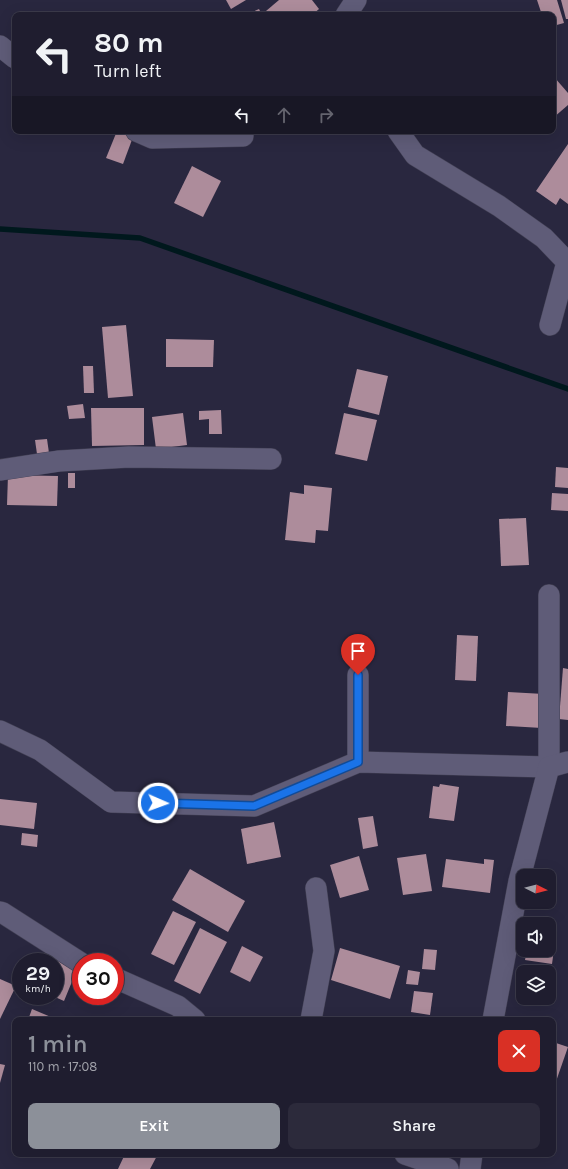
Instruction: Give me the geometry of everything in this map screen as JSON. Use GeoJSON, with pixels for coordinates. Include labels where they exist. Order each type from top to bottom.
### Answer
{"type":"FeatureCollection","features":[{"type":"Feature","properties":{"kind":"street"},"geometry":{"type":"LineString","coordinates":[[348,12],[356,0]]}},
{"type":"Feature","properties":{"kind":"street"},"geometry":{"type":"LineString","coordinates":[[0,46],[12,56]]}},
{"type":"Feature","properties":{"kind":"street"},"geometry":{"type":"LineString","coordinates":[[143,134],[152,138],[243,136]]}},
{"type":"Feature","properties":{"kind":"street"},"geometry":{"type":"LineString","coordinates":[[400,134],[415,155],[499,206],[544,238],[567,262],[550,325]]}},
{"type":"Feature","properties":{"kind":"street"},"geometry":{"type":"LineString","coordinates":[[0,470],[58,461],[129,457],[271,459]]}},
{"type":"Feature","properties":{"kind":"street"},"geometry":{"type":"LineString","coordinates":[[494,1017],[519,881],[559,764],[549,595]]}},
{"type":"Feature","properties":{"kind":"street"},"geometry":{"type":"LineString","coordinates":[[358,675],[358,762]]}},
{"type":"Feature","properties":{"kind":"street"},"geometry":{"type":"LineString","coordinates":[[0,731],[40,750],[111,802],[254,806],[358,762],[559,764]]}},
{"type":"Feature","properties":{"kind":"street"},"geometry":{"type":"LineString","coordinates":[[312,1017],[324,951],[316,888]]}},
{"type":"Feature","properties":{"kind":"street"},"geometry":{"type":"LineString","coordinates":[[0,912],[72,957]]}},
{"type":"Feature","properties":{"kind":"street"},"geometry":{"type":"LineString","coordinates":[[124,982],[178,1006],[191,1017]]}},
{"type":"Feature","properties":{"kind":"street"},"geometry":{"type":"LineString","coordinates":[[414,1157],[448,1169]]}},
{"type":"Feature","properties":{"kind":"street"},"geometry":{"type":"LineString","coordinates":[[470,1169],[472,1157]]}},
{"type":"Feature","properties":{"kind":"building"},"geometry":{"type":"Polygon","coordinates":[[[226,0],[246,0],[231,9],[226,0]]]}},
{"type":"Feature","properties":{"kind":"building"},"geometry":{"type":"Polygon","coordinates":[[[279,0],[312,0],[319,9],[316,12],[266,11],[279,0]]]}},
{"type":"Feature","properties":{"kind":"building"},"geometry":{"type":"Polygon","coordinates":[[[537,0],[557,0],[564,23],[556,25],[556,12],[541,12],[537,0]]]}},
{"type":"Feature","properties":{"kind":"building"},"geometry":{"type":"Polygon","coordinates":[[[561,0],[568,0],[568,19],[566,19],[561,0]]]}},
{"type":"Feature","properties":{"kind":"building"},"geometry":{"type":"Polygon","coordinates":[[[259,9],[260,12],[252,12],[259,9]]]}},
{"type":"Feature","properties":{"kind":"building"},"geometry":{"type":"Polygon","coordinates":[[[556,79],[568,93],[568,105],[556,115],[556,79]]]}},
{"type":"Feature","properties":{"kind":"building"},"geometry":{"type":"Polygon","coordinates":[[[116,134],[125,134],[133,137],[123,164],[106,158],[116,134]]]}},
{"type":"Feature","properties":{"kind":"building"},"geometry":{"type":"Polygon","coordinates":[[[568,144],[568,204],[560,198],[556,205],[536,191],[568,144]]]}},
{"type":"Feature","properties":{"kind":"building"},"geometry":{"type":"Polygon","coordinates":[[[192,166],[221,181],[203,217],[174,203],[192,166]]]}},
{"type":"Feature","properties":{"kind":"building"},"geometry":{"type":"Polygon","coordinates":[[[126,325],[133,396],[108,398],[102,327],[126,325]]]}},
{"type":"Feature","properties":{"kind":"building"},"geometry":{"type":"Polygon","coordinates":[[[166,339],[214,340],[213,367],[166,367],[166,339]]]}},
{"type":"Feature","properties":{"kind":"building"},"geometry":{"type":"Polygon","coordinates":[[[83,366],[93,366],[94,393],[84,393],[83,366]]]}},
{"type":"Feature","properties":{"kind":"building"},"geometry":{"type":"Polygon","coordinates":[[[357,369],[388,376],[379,415],[348,407],[357,369]]]}},
{"type":"Feature","properties":{"kind":"building"},"geometry":{"type":"Polygon","coordinates":[[[83,404],[85,418],[69,419],[67,406],[83,404]]]}},
{"type":"Feature","properties":{"kind":"building"},"geometry":{"type":"Polygon","coordinates":[[[91,408],[144,408],[144,445],[92,446],[91,408]]]}},
{"type":"Feature","properties":{"kind":"building"},"geometry":{"type":"Polygon","coordinates":[[[221,410],[222,434],[209,434],[209,419],[199,420],[199,411],[221,410]]]}},
{"type":"Feature","properties":{"kind":"building"},"geometry":{"type":"Polygon","coordinates":[[[183,413],[187,445],[156,449],[152,417],[183,413]]]}},
{"type":"Feature","properties":{"kind":"building"},"geometry":{"type":"Polygon","coordinates":[[[344,413],[377,420],[367,461],[335,454],[344,413]]]}},
{"type":"Feature","properties":{"kind":"building"},"geometry":{"type":"Polygon","coordinates":[[[47,439],[49,453],[37,454],[35,440],[47,439]]]}},
{"type":"Feature","properties":{"kind":"building"},"geometry":{"type":"Polygon","coordinates":[[[556,467],[568,468],[568,488],[555,487],[556,467]]]}},
{"type":"Feature","properties":{"kind":"building"},"geometry":{"type":"Polygon","coordinates":[[[68,473],[75,473],[75,488],[68,488],[68,473]]]}},
{"type":"Feature","properties":{"kind":"building"},"geometry":{"type":"Polygon","coordinates":[[[8,475],[58,476],[57,506],[7,505],[8,475]]]}},
{"type":"Feature","properties":{"kind":"building"},"geometry":{"type":"Polygon","coordinates":[[[304,485],[332,488],[328,531],[316,530],[315,543],[285,540],[290,492],[304,494],[304,485]]]}},
{"type":"Feature","properties":{"kind":"building"},"geometry":{"type":"Polygon","coordinates":[[[552,493],[568,494],[568,511],[551,510],[552,493]]]}},
{"type":"Feature","properties":{"kind":"building"},"geometry":{"type":"Polygon","coordinates":[[[526,518],[529,565],[501,566],[499,519],[526,518]]]}},
{"type":"Feature","properties":{"kind":"building"},"geometry":{"type":"Polygon","coordinates":[[[457,635],[478,636],[476,681],[455,680],[457,635]]]}},
{"type":"Feature","properties":{"kind":"building"},"geometry":{"type":"Polygon","coordinates":[[[563,668],[568,669],[568,720],[559,719],[563,668]]]}},
{"type":"Feature","properties":{"kind":"building"},"geometry":{"type":"Polygon","coordinates":[[[508,692],[544,694],[542,728],[506,726],[508,692]]]}},
{"type":"Feature","properties":{"kind":"building"},"geometry":{"type":"Polygon","coordinates":[[[440,784],[459,787],[454,821],[429,818],[433,786],[439,787],[440,784]]]}},
{"type":"Feature","properties":{"kind":"building"},"geometry":{"type":"Polygon","coordinates":[[[0,799],[37,803],[34,829],[0,825],[0,799]]]}},
{"type":"Feature","properties":{"kind":"building"},"geometry":{"type":"Polygon","coordinates":[[[373,816],[378,846],[363,849],[358,818],[373,816]]]}},
{"type":"Feature","properties":{"kind":"building"},"geometry":{"type":"Polygon","coordinates":[[[274,822],[281,857],[247,864],[241,829],[274,822]]]}},
{"type":"Feature","properties":{"kind":"building"},"geometry":{"type":"Polygon","coordinates":[[[22,833],[38,835],[37,847],[21,845],[22,833]]]}},
{"type":"Feature","properties":{"kind":"building"},"geometry":{"type":"Polygon","coordinates":[[[426,854],[432,891],[403,895],[397,858],[426,854]]]}},
{"type":"Feature","properties":{"kind":"building"},"geometry":{"type":"Polygon","coordinates":[[[359,856],[369,890],[340,898],[330,865],[359,856]]]}},
{"type":"Feature","properties":{"kind":"building"},"geometry":{"type":"Polygon","coordinates":[[[446,859],[484,864],[484,859],[494,860],[490,893],[442,887],[446,859]]]}},
{"type":"Feature","properties":{"kind":"building"},"geometry":{"type":"Polygon","coordinates":[[[190,869],[245,901],[228,932],[172,900],[190,869]]]}},
{"type":"Feature","properties":{"kind":"building"},"geometry":{"type":"Polygon","coordinates":[[[173,911],[196,922],[174,965],[151,954],[173,911]]]}},
{"type":"Feature","properties":{"kind":"building"},"geometry":{"type":"Polygon","coordinates":[[[200,928],[227,942],[200,994],[174,981],[200,928]]]}},
{"type":"Feature","properties":{"kind":"building"},"geometry":{"type":"Polygon","coordinates":[[[242,946],[263,957],[250,982],[230,972],[242,946]]]}},
{"type":"Feature","properties":{"kind":"building"},"geometry":{"type":"Polygon","coordinates":[[[340,948],[400,966],[390,999],[331,980],[340,948]]]}},
{"type":"Feature","properties":{"kind":"building"},"geometry":{"type":"Polygon","coordinates":[[[424,949],[437,950],[435,970],[422,969],[424,949]]]}},
{"type":"Feature","properties":{"kind":"building"},"geometry":{"type":"Polygon","coordinates":[[[526,957],[553,957],[552,964],[525,960],[526,957]]]}},
{"type":"Feature","properties":{"kind":"building"},"geometry":{"type":"Polygon","coordinates":[[[64,961],[72,965],[72,982],[64,1001],[64,961]]]}},
{"type":"Feature","properties":{"kind":"building"},"geometry":{"type":"Polygon","coordinates":[[[408,970],[420,972],[418,985],[406,984],[408,970]]]}},
{"type":"Feature","properties":{"kind":"building"},"geometry":{"type":"Polygon","coordinates":[[[0,979],[12,984],[12,994],[0,1019],[0,979]]]}},
{"type":"Feature","properties":{"kind":"building"},"geometry":{"type":"Polygon","coordinates":[[[414,991],[433,993],[430,1015],[411,1012],[414,991]]]}},
{"type":"Feature","properties":{"kind":"building"},"geometry":{"type":"Polygon","coordinates":[[[32,1009],[51,1017],[29,1017],[32,1009]]]}},
{"type":"Feature","properties":{"kind":"building"},"geometry":{"type":"Polygon","coordinates":[[[556,1043],[568,1047],[556,1081],[556,1043]]]}},
{"type":"Feature","properties":{"kind":"building"},"geometry":{"type":"Polygon","coordinates":[[[0,1064],[5,1065],[0,1083],[0,1064]]]}},
{"type":"Feature","properties":{"kind":"building"},"geometry":{"type":"Polygon","coordinates":[[[124,1157],[156,1157],[150,1169],[118,1169],[124,1157]]]}},
{"type":"Feature","properties":{"kind":"waterway"},"geometry":{"type":"LineString","coordinates":[[0,229],[140,238],[568,389]]}},
{"type":"Feature","properties":{"kind":"route"},"geometry":{"type":"LineString","coordinates":[[158,803],[254,806],[358,762],[358,675]]}}]}
